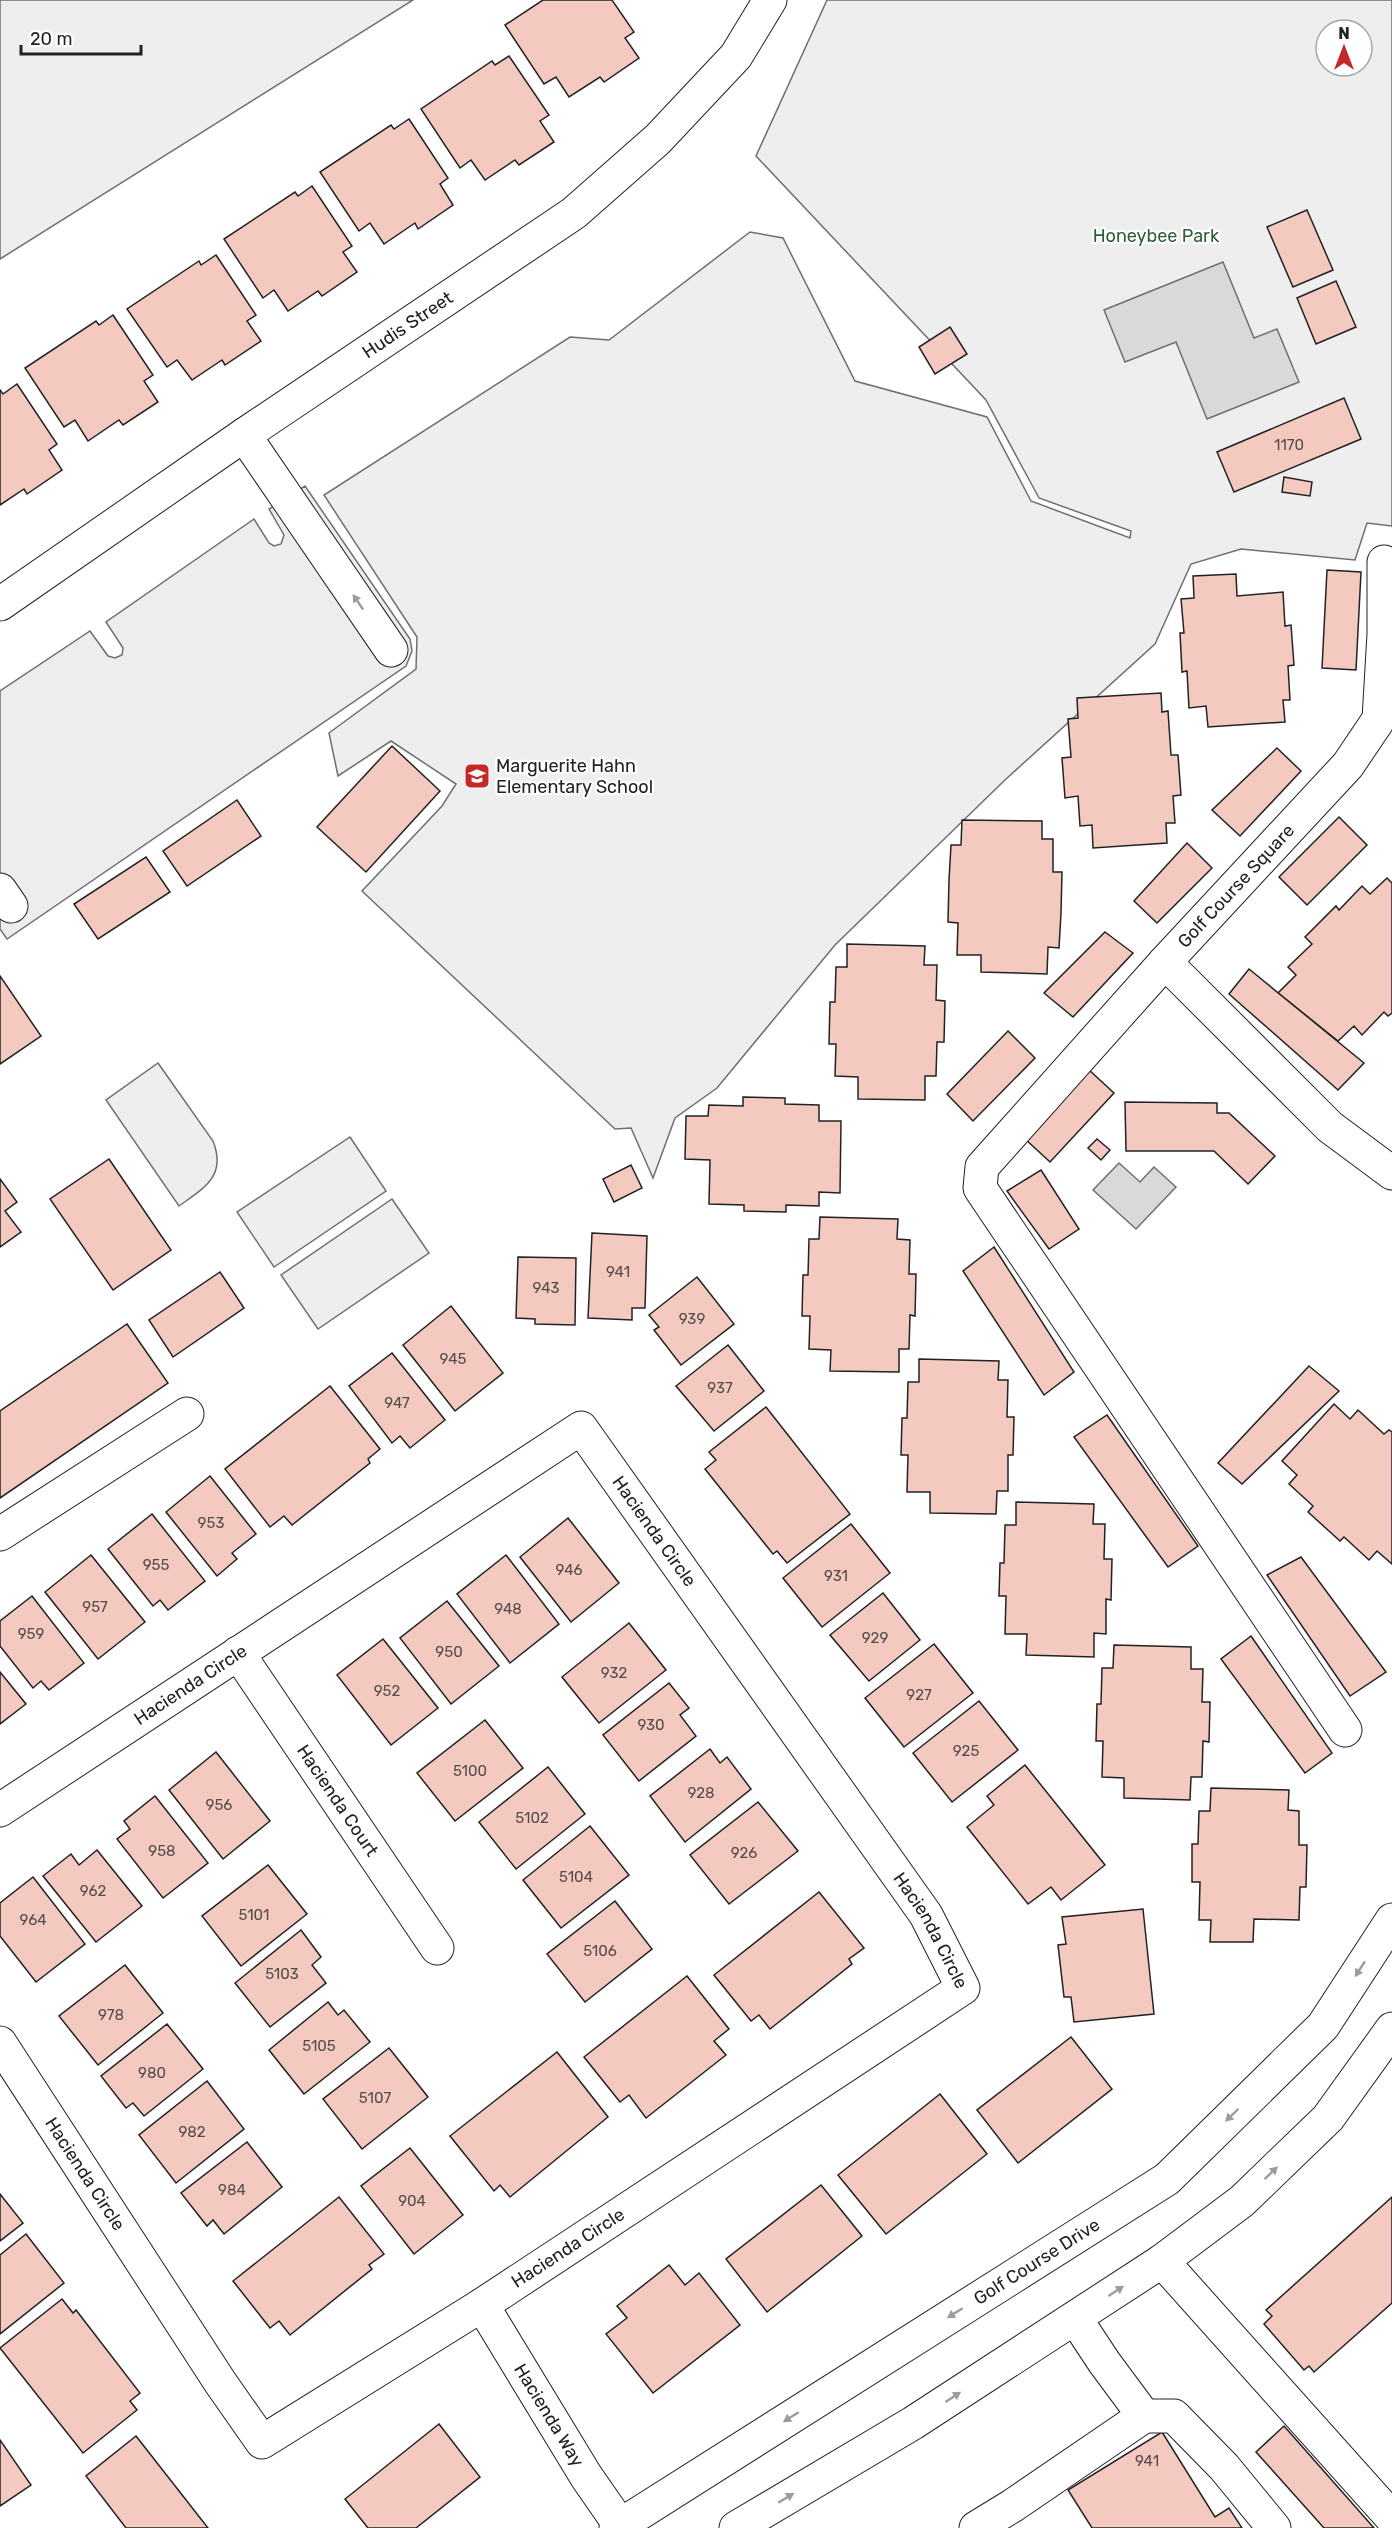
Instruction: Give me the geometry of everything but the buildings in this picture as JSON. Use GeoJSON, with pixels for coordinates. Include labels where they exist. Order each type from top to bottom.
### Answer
{"type":"FeatureCollection","features":[{"type":"Feature","properties":{"kind":"street","name":"Hudis Street"},"geometry":{"type":"LineString","coordinates":[[0,604],[244,435],[574,213],[658,139],[736,56],[770,0]]}},
{"type":"Feature","properties":{"kind":"street"},"geometry":{"type":"LineString","coordinates":[[244,435],[391,650]]}},
{"type":"Feature","properties":{"kind":"street","name":"Golf Course Square"},"geometry":{"type":"LineString","coordinates":[[1384,562],[1384,634],[1379,719],[1348,765],[1165,962],[1330,1127],[1392,1173]]}},
{"type":"Feature","properties":{"kind":"street"},"geometry":{"type":"LineString","coordinates":[[1165,962],[982,1167],[980,1188],[1345,1730]]}},
{"type":"Feature","properties":{"kind":"street"},"geometry":{"type":"LineString","coordinates":[[0,1534],[187,1414]]}},
{"type":"Feature","properties":{"kind":"street","name":"Hacienda Circle"},"geometry":{"type":"LineString","coordinates":[[0,1810],[581,1428],[926,1915],[963,1988],[482,2304],[262,2442],[220,2382],[0,2043]]}},
{"type":"Feature","properties":{"kind":"street","name":"Hacienda Court"},"geometry":{"type":"LineString","coordinates":[[238,1653],[437,1948]]}},
{"type":"Feature","properties":{"kind":"street","name":"Golf Course Drive"},"geometry":{"type":"LineString","coordinates":[[619,2527],[1167,2179],[1323,2026],[1392,1920]]}},
{"type":"Feature","properties":{"kind":"street"},"geometry":{"type":"LineString","coordinates":[[736,2528],[913,2423],[1162,2261],[1242,2200],[1328,2118],[1392,2029]]}},
{"type":"Feature","properties":{"kind":"street"},"geometry":{"type":"LineString","coordinates":[[1162,2261],[1392,2518]]}},
{"type":"Feature","properties":{"kind":"street","name":"Hacienda Way"},"geometry":{"type":"LineString","coordinates":[[482,2304],[619,2527]]}},
{"type":"Feature","properties":{"kind":"street"},"geometry":{"type":"LineString","coordinates":[[1075,2318],[1144,2416]]}},
{"type":"Feature","properties":{"kind":"street"},"geometry":{"type":"LineString","coordinates":[[976,2528],[1144,2416],[1174,2416],[1224,2467],[1274,2528]]}},
{"type":"Feature","properties":{"kind":"green space"},"geometry":{"type":"Polygon","coordinates":[[[0,0],[413,0],[0,259],[0,0]]]}},
{"type":"Feature","properties":{"kind":"green space","name":"Honeybee Park"},"geometry":{"type":"Polygon","coordinates":[[[827,0],[1392,0],[1392,526],[1367,523],[1355,560],[1241,549],[1191,564],[1155,644],[1006,779],[835,945],[717,1088],[675,1118],[653,1178],[631,1128],[615,1129],[362,891],[442,806],[456,784],[391,741],[338,776],[329,733],[416,669],[417,637],[324,495],[570,337],[609,340],[750,232],[783,238],[855,381],[987,417],[1031,501],[1130,538],[1131,531],[1039,498],[986,400],[756,156],[827,0]]]}},
{"type":"Feature","properties":{"kind":"green space"},"geometry":{"type":"Polygon","coordinates":[[[158,1063],[213,1141],[217,1153],[215,1172],[211,1180],[179,1206],[106,1100],[158,1063]]]}},
{"type":"Feature","properties":{"kind":"green space"},"geometry":{"type":"Polygon","coordinates":[[[350,1137],[386,1191],[274,1267],[237,1212],[350,1137]]]}},
{"type":"Feature","properties":{"kind":"green space"},"geometry":{"type":"Polygon","coordinates":[[[392,1199],[429,1253],[318,1329],[281,1275],[392,1199]]]}},
{"type":"Feature","properties":{"kind":"shaded area"},"geometry":{"type":"Polygon","coordinates":[[[1223,262],[1254,338],[1277,329],[1299,382],[1207,419],[1176,342],[1125,362],[1104,310],[1223,262]]]}},
{"type":"Feature","properties":{"kind":"shaded area"},"geometry":{"type":"Polygon","coordinates":[[[305,486],[410,639],[412,651],[406,666],[7,939],[0,929],[0,691],[90,631],[108,656],[115,658],[122,655],[123,648],[106,622],[254,519],[269,543],[274,546],[281,544],[284,535],[269,509],[305,486]]]}},
{"type":"Feature","properties":{"kind":"shaded area"},"geometry":{"type":"Polygon","coordinates":[[[1119,1163],[1140,1182],[1154,1167],[1176,1187],[1136,1229],[1093,1190],[1119,1163]]]}},
{"type":"Feature","properties":{"kind":"place","name":"Marguerite Hahn Elementary School"},"geometry":{"type":"Point","coordinates":[477,776]}}]}
